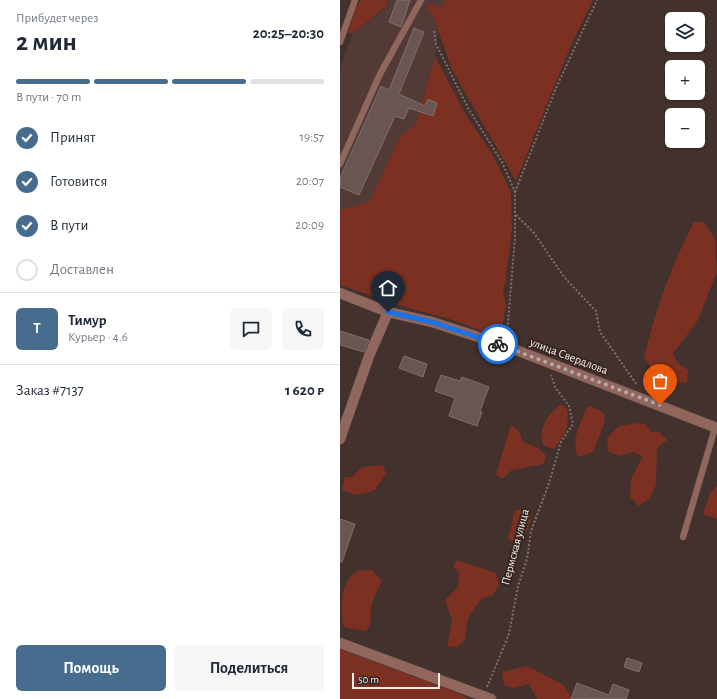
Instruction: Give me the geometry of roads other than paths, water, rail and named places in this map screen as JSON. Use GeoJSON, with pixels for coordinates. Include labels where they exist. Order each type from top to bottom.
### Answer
{"type":"FeatureCollection","features":[{"type":"Feature","properties":{"kind":"street","name":"улица Свердлова"},"geometry":{"type":"LineString","coordinates":[[340,293],[388,312],[432,322],[506,346],[646,399],[716,428]]}},
{"type":"Feature","properties":{"kind":"street"},"geometry":{"type":"LineString","coordinates":[[340,438],[369,356],[388,312]]}},
{"type":"Feature","properties":{"kind":"street"},"geometry":{"type":"LineString","coordinates":[[340,643],[485,698]]}},
{"type":"Feature","properties":{"kind":"lane"},"geometry":{"type":"LineString","coordinates":[[340,42],[355,0]]}},
{"type":"Feature","properties":{"kind":"lane"},"geometry":{"type":"LineString","coordinates":[[340,164],[380,74],[421,0]]}},
{"type":"Feature","properties":{"kind":"lane"},"geometry":{"type":"LineString","coordinates":[[684,537],[716,428]]}}]}
